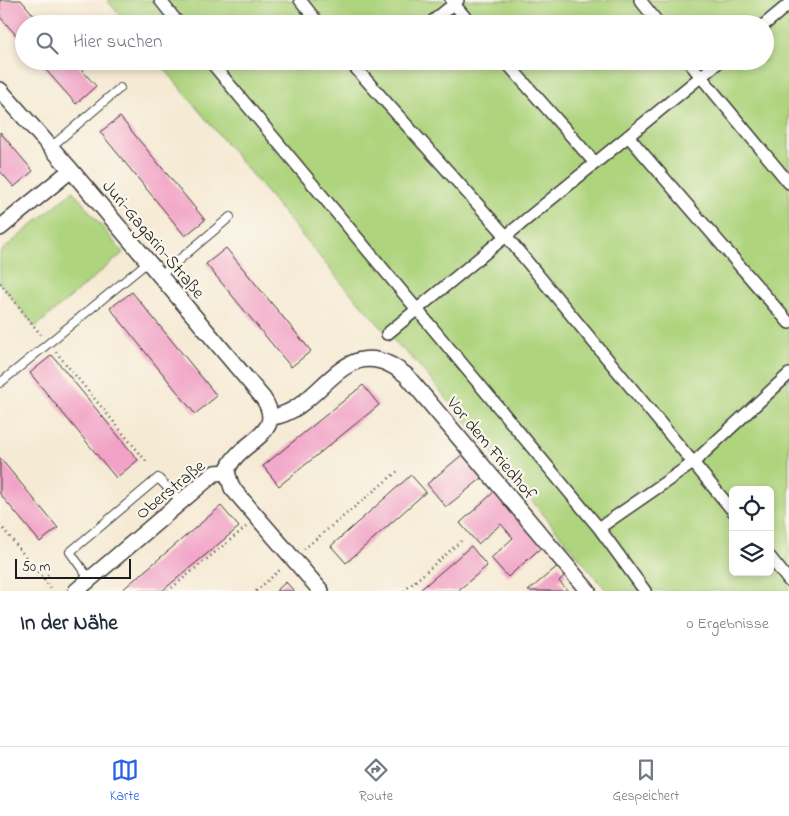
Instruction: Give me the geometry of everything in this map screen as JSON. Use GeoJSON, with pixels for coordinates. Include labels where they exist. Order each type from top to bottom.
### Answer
{"type":"FeatureCollection","features":[{"type":"Feature","properties":{"kind":"street"},"geometry":{"type":"LineString","coordinates":[[160,0],[172,15]]}},
{"type":"Feature","properties":{"kind":"street"},"geometry":{"type":"LineString","coordinates":[[300,0],[312,15]]}},
{"type":"Feature","properties":{"kind":"street"},"geometry":{"type":"LineString","coordinates":[[640,0],[652,15]]}},
{"type":"Feature","properties":{"kind":"street"},"geometry":{"type":"LineString","coordinates":[[439,15],[454,1],[465,15]]}},
{"type":"Feature","properties":{"kind":"street"},"geometry":{"type":"LineString","coordinates":[[774,16],[789,4]]}},
{"type":"Feature","properties":{"kind":"street"},"geometry":{"type":"LineString","coordinates":[[217,70],[600,528],[645,591]]}},
{"type":"Feature","properties":{"kind":"street"},"geometry":{"type":"LineString","coordinates":[[360,70],[506,236],[729,506]]}},
{"type":"Feature","properties":{"kind":"street"},"geometry":{"type":"LineString","coordinates":[[513,70],[595,163]]}},
{"type":"Feature","properties":{"kind":"street"},"geometry":{"type":"LineString","coordinates":[[695,70],[789,183]]}},
{"type":"Feature","properties":{"kind":"street"},"geometry":{"type":"LineString","coordinates":[[387,334],[709,70]]}},
{"type":"Feature","properties":{"kind":"street","name":"Juri-Gagarin-Straße"},"geometry":{"type":"LineString","coordinates":[[0,90],[71,170],[263,398],[271,409],[272,417]]}},
{"type":"Feature","properties":{"kind":"street"},"geometry":{"type":"LineString","coordinates":[[628,136],[789,323]]}},
{"type":"Feature","properties":{"kind":"street"},"geometry":{"type":"LineString","coordinates":[[0,228],[71,170]]}},
{"type":"Feature","properties":{"kind":"street","name":"Vor dem Friedhof"},"geometry":{"type":"LineString","coordinates":[[272,417],[290,412],[351,363],[363,360],[386,362],[407,376],[588,591]]}},
{"type":"Feature","properties":{"kind":"street"},"geometry":{"type":"LineString","coordinates":[[600,528],[693,463],[789,374]]}},
{"type":"Feature","properties":{"kind":"street","name":"Oberstraße"},"geometry":{"type":"LineString","coordinates":[[76,591],[86,574],[215,473],[227,472],[235,457],[264,432],[272,417]]}},
{"type":"Feature","properties":{"kind":"street"},"geometry":{"type":"LineString","coordinates":[[227,472],[232,488],[256,518],[322,591]]}},
{"type":"Feature","properties":{"kind":"street"},"geometry":{"type":"LineString","coordinates":[[774,563],[789,580]]}},
{"type":"Feature","properties":{"kind":"lane"},"geometry":{"type":"LineString","coordinates":[[51,147],[120,88]]}},
{"type":"Feature","properties":{"kind":"lane"},"geometry":{"type":"LineString","coordinates":[[160,275],[230,217]]}},
{"type":"Feature","properties":{"kind":"lane"},"geometry":{"type":"LineString","coordinates":[[0,383],[148,261]]}},
{"type":"Feature","properties":{"kind":"lane"},"geometry":{"type":"LineString","coordinates":[[86,574],[70,552],[158,478],[181,501]]}},
{"type":"Feature","properties":{"kind":"path"},"geometry":{"type":"LineString","coordinates":[[0,284],[146,461]]}},
{"type":"Feature","properties":{"kind":"path"},"geometry":{"type":"LineString","coordinates":[[256,591],[399,470]]}},
{"type":"Feature","properties":{"kind":"path"},"geometry":{"type":"LineString","coordinates":[[168,591],[256,518]]}},
{"type":"Feature","properties":{"kind":"path"},"geometry":{"type":"LineString","coordinates":[[0,525],[53,591]]}},
{"type":"Feature","properties":{"kind":"path"},"geometry":{"type":"LineString","coordinates":[[404,591],[460,541]]}},
{"type":"Feature","properties":{"kind":"path"},"geometry":{"type":"LineString","coordinates":[[44,579],[48,574]]}},
{"type":"Feature","properties":{"kind":"green space"},"geometry":{"type":"Polygon","coordinates":[[[107,0],[789,0],[789,591],[607,591],[417,363],[391,338],[339,280],[165,70],[774,70],[774,15],[120,15],[107,0]]]}},
{"type":"Feature","properties":{"kind":"green space"},"geometry":{"type":"Polygon","coordinates":[[[73,191],[123,253],[35,327],[0,283],[0,252],[73,191]]]}},
{"type":"Feature","properties":{"kind":"building"},"geometry":{"type":"Polygon","coordinates":[[[0,0],[21,0],[34,15],[15,15],[15,34],[0,17],[0,0]]]}},
{"type":"Feature","properties":{"kind":"building"},"geometry":{"type":"Polygon","coordinates":[[[46,70],[82,70],[96,86],[76,104],[46,70]]]}},
{"type":"Feature","properties":{"kind":"building"},"geometry":{"type":"Polygon","coordinates":[[[120,117],[205,220],[185,236],[100,132],[120,117]]]}},
{"type":"Feature","properties":{"kind":"building"},"geometry":{"type":"Polygon","coordinates":[[[0,132],[33,171],[14,187],[0,171],[0,132]]]}},
{"type":"Feature","properties":{"kind":"building"},"geometry":{"type":"Polygon","coordinates":[[[226,248],[311,351],[291,367],[206,264],[226,248]]]}},
{"type":"Feature","properties":{"kind":"building"},"geometry":{"type":"Polygon","coordinates":[[[132,292],[217,396],[195,414],[110,308],[132,292]]]}},
{"type":"Feature","properties":{"kind":"building"},"geometry":{"type":"Polygon","coordinates":[[[52,355],[138,460],[116,478],[30,373],[52,355]]]}},
{"type":"Feature","properties":{"kind":"building"},"geometry":{"type":"Polygon","coordinates":[[[363,385],[379,405],[279,486],[263,466],[363,385]]]}},
{"type":"Feature","properties":{"kind":"building"},"geometry":{"type":"Polygon","coordinates":[[[463,454],[482,478],[446,507],[427,484],[463,454]]]}},
{"type":"Feature","properties":{"kind":"building"},"geometry":{"type":"Polygon","coordinates":[[[0,458],[58,528],[40,542],[0,494],[0,458]]]}},
{"type":"Feature","properties":{"kind":"building"},"geometry":{"type":"Polygon","coordinates":[[[411,475],[426,492],[346,563],[331,546],[411,475]]]}},
{"type":"Feature","properties":{"kind":"building"},"geometry":{"type":"Polygon","coordinates":[[[494,492],[543,546],[508,577],[491,558],[513,538],[501,524],[478,544],[460,523],[494,492]]]}},
{"type":"Feature","properties":{"kind":"building"},"geometry":{"type":"Polygon","coordinates":[[[221,506],[239,527],[162,591],[121,591],[221,506]]]}},
{"type":"Feature","properties":{"kind":"building"},"geometry":{"type":"Polygon","coordinates":[[[471,546],[487,566],[458,591],[419,591],[471,546]]]}},
{"type":"Feature","properties":{"kind":"building"},"geometry":{"type":"Polygon","coordinates":[[[559,565],[566,574],[559,581],[568,591],[528,591],[559,565]]]}},
{"type":"Feature","properties":{"kind":"building"},"geometry":{"type":"Polygon","coordinates":[[[286,582],[294,591],[276,591],[286,582]]]}}]}
